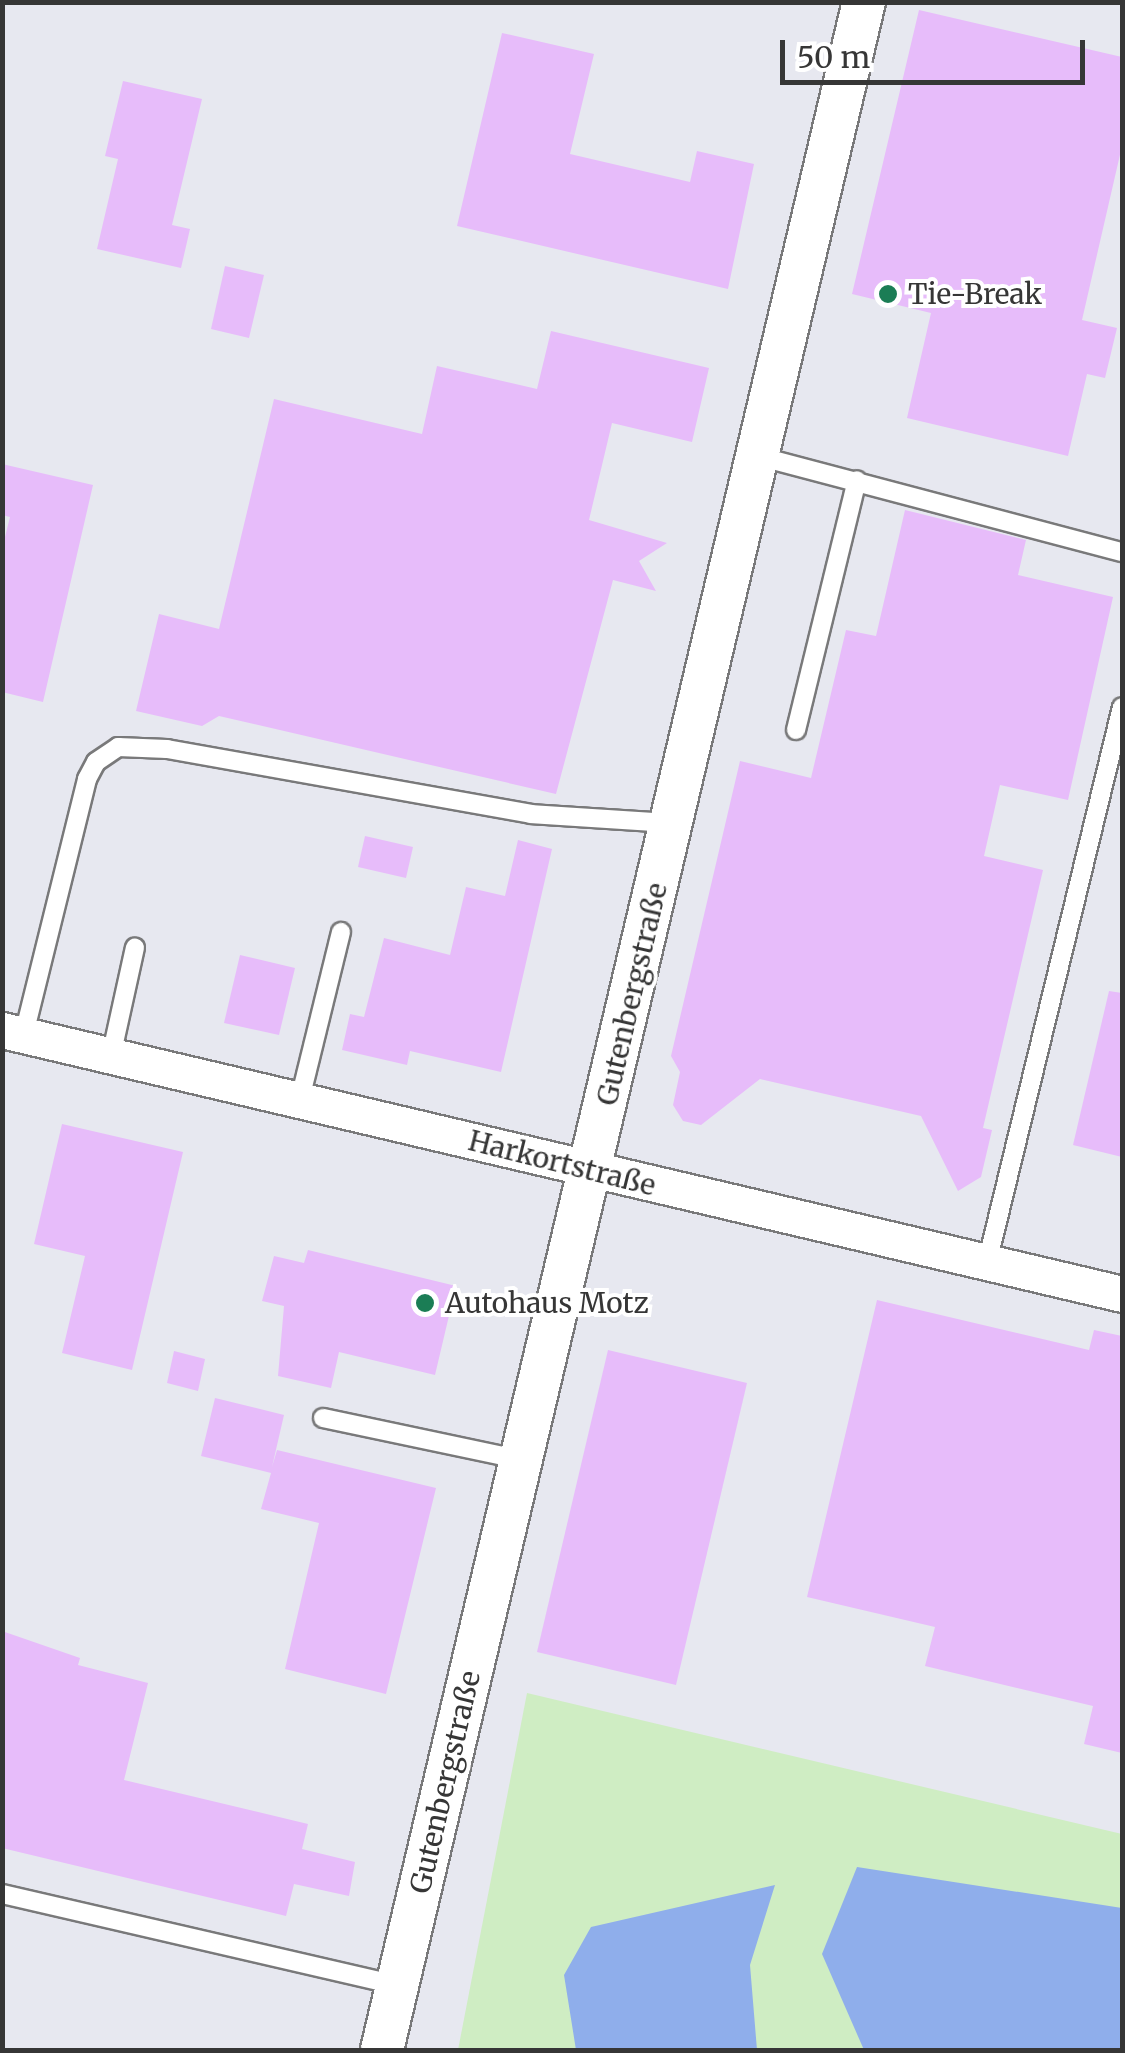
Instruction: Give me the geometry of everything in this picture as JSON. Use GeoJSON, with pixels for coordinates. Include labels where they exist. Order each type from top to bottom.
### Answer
{"type":"FeatureCollection","features":[{"type":"Feature","properties":{"kind":"street","name":"Gutenbergstraße"},"geometry":{"type":"LineString","coordinates":[[382,2050],[864,2]]}},
{"type":"Feature","properties":{"kind":"street","name":"Harkortstraße"},"geometry":{"type":"LineString","coordinates":[[13,1032],[112,1052],[591,1171],[1122,1294]]}},
{"type":"Feature","properties":{"kind":"lane"},"geometry":{"type":"LineString","coordinates":[[758,456],[1122,552]]}},
{"type":"Feature","properties":{"kind":"lane"},"geometry":{"type":"LineString","coordinates":[[796,730],[857,480]]}},
{"type":"Feature","properties":{"kind":"lane"},"geometry":{"type":"LineString","coordinates":[[987,1263],[1122,706]]}},
{"type":"Feature","properties":{"kind":"lane"},"geometry":{"type":"LineString","coordinates":[[13,1032],[87,779],[96,762],[118,746],[167,749],[531,814],[672,823]]}},
{"type":"Feature","properties":{"kind":"lane"},"geometry":{"type":"LineString","coordinates":[[300,1099],[341,932]]}},
{"type":"Feature","properties":{"kind":"lane"},"geometry":{"type":"LineString","coordinates":[[112,1052],[135,947]]}},
{"type":"Feature","properties":{"kind":"lane"},"geometry":{"type":"LineString","coordinates":[[323,1418],[522,1460]]}},
{"type":"Feature","properties":{"kind":"lane"},"geometry":{"type":"LineString","coordinates":[[2,1894],[397,1985]]}},
{"type":"Feature","properties":{"kind":"shaded area"},"geometry":{"type":"Polygon","coordinates":[[[3,3],[1122,3],[1122,2050],[3,2050],[3,3]]]}},
{"type":"Feature","properties":{"kind":"green space"},"geometry":{"type":"Polygon","coordinates":[[[527,1693],[1122,1834],[1122,2050],[458,2050],[527,1693]]]}},
{"type":"Feature","properties":{"kind":"water"},"geometry":{"type":"Polygon","coordinates":[[[857,1867],[1122,1908],[1122,2050],[864,2050],[822,1954],[857,1867]]]}},
{"type":"Feature","properties":{"kind":"water"},"geometry":{"type":"Polygon","coordinates":[[[775,1885],[750,1965],[757,2050],[576,2050],[564,1975],[591,1927],[775,1885]]]}},
{"type":"Feature","properties":{"kind":"building"},"geometry":{"type":"Polygon","coordinates":[[[919,10],[1122,57],[1122,146],[1082,320],[1117,328],[1105,378],[1087,374],[1068,456],[907,418],[931,313],[852,294],[919,10]]]}},
{"type":"Feature","properties":{"kind":"building"},"geometry":{"type":"Polygon","coordinates":[[[502,33],[594,54],[570,154],[690,182],[697,151],[754,164],[728,289],[457,226],[502,33]]]}},
{"type":"Feature","properties":{"kind":"building"},"geometry":{"type":"Polygon","coordinates":[[[123,81],[202,99],[172,225],[190,229],[181,268],[97,249],[118,159],[105,156],[123,81]]]}},
{"type":"Feature","properties":{"kind":"building"},"geometry":{"type":"Polygon","coordinates":[[[225,266],[264,275],[249,338],[211,329],[225,266]]]}},
{"type":"Feature","properties":{"kind":"building"},"geometry":{"type":"Polygon","coordinates":[[[551,331],[709,368],[692,442],[612,423],[589,520],[667,543],[639,561],[656,591],[613,580],[556,794],[219,716],[202,726],[136,711],[159,614],[219,629],[274,399],[422,434],[437,366],[537,389],[551,331]]]}},
{"type":"Feature","properties":{"kind":"building"},"geometry":{"type":"Polygon","coordinates":[[[2,464],[93,485],[43,702],[2,692],[2,549],[10,517],[2,515],[2,464]]]}},
{"type":"Feature","properties":{"kind":"building"},"geometry":{"type":"Polygon","coordinates":[[[905,510],[1026,540],[1018,575],[1113,597],[1068,800],[1000,785],[984,856],[1043,870],[983,1128],[992,1130],[981,1177],[958,1191],[921,1116],[760,1079],[701,1125],[683,1121],[673,1105],[680,1072],[671,1056],[740,761],[811,778],[846,630],[876,636],[905,510]]]}},
{"type":"Feature","properties":{"kind":"building"},"geometry":{"type":"Polygon","coordinates":[[[365,836],[413,847],[406,878],[358,867],[365,836]]]}},
{"type":"Feature","properties":{"kind":"building"},"geometry":{"type":"Polygon","coordinates":[[[518,840],[552,849],[501,1072],[410,1051],[407,1065],[342,1050],[350,1014],[364,1017],[384,938],[450,955],[466,887],[505,896],[518,840]]]}},
{"type":"Feature","properties":{"kind":"building"},"geometry":{"type":"Polygon","coordinates":[[[240,955],[295,968],[279,1035],[224,1023],[240,955]]]}},
{"type":"Feature","properties":{"kind":"building"},"geometry":{"type":"Polygon","coordinates":[[[1109,991],[1122,993],[1122,1157],[1073,1145],[1109,991]]]}},
{"type":"Feature","properties":{"kind":"building"},"geometry":{"type":"Polygon","coordinates":[[[62,1124],[183,1152],[132,1370],[62,1353],[85,1256],[34,1244],[62,1124]]]}},
{"type":"Feature","properties":{"kind":"building"},"geometry":{"type":"Polygon","coordinates":[[[308,1250],[456,1286],[435,1375],[339,1352],[331,1388],[278,1376],[284,1306],[262,1301],[274,1256],[304,1263],[308,1250]]]}},
{"type":"Feature","properties":{"kind":"building"},"geometry":{"type":"Polygon","coordinates":[[[877,1300],[1089,1350],[1094,1330],[1122,1336],[1122,1753],[1084,1744],[1093,1706],[925,1666],[935,1627],[807,1597],[877,1300]]]}},
{"type":"Feature","properties":{"kind":"building"},"geometry":{"type":"Polygon","coordinates":[[[608,1350],[747,1383],[676,1685],[537,1652],[608,1350]]]}},
{"type":"Feature","properties":{"kind":"building"},"geometry":{"type":"Polygon","coordinates":[[[174,1351],[205,1359],[198,1391],[167,1383],[174,1351]]]}},
{"type":"Feature","properties":{"kind":"building"},"geometry":{"type":"Polygon","coordinates":[[[215,1398],[284,1415],[272,1467],[277,1450],[436,1488],[386,1694],[285,1669],[319,1523],[261,1509],[271,1473],[201,1456],[215,1398]]]}},
{"type":"Feature","properties":{"kind":"building"},"geometry":{"type":"Polygon","coordinates":[[[2,1631],[80,1658],[78,1665],[148,1683],[124,1780],[308,1824],[302,1849],[355,1862],[349,1896],[294,1884],[286,1916],[2,1848],[2,1631]]]}},
{"type":"Feature","properties":{"kind":"place","name":"Tie-Break"},"geometry":{"type":"Point","coordinates":[888,294]}},
{"type":"Feature","properties":{"kind":"place","name":"Autohaus Motz"},"geometry":{"type":"Point","coordinates":[425,1303]}}]}
